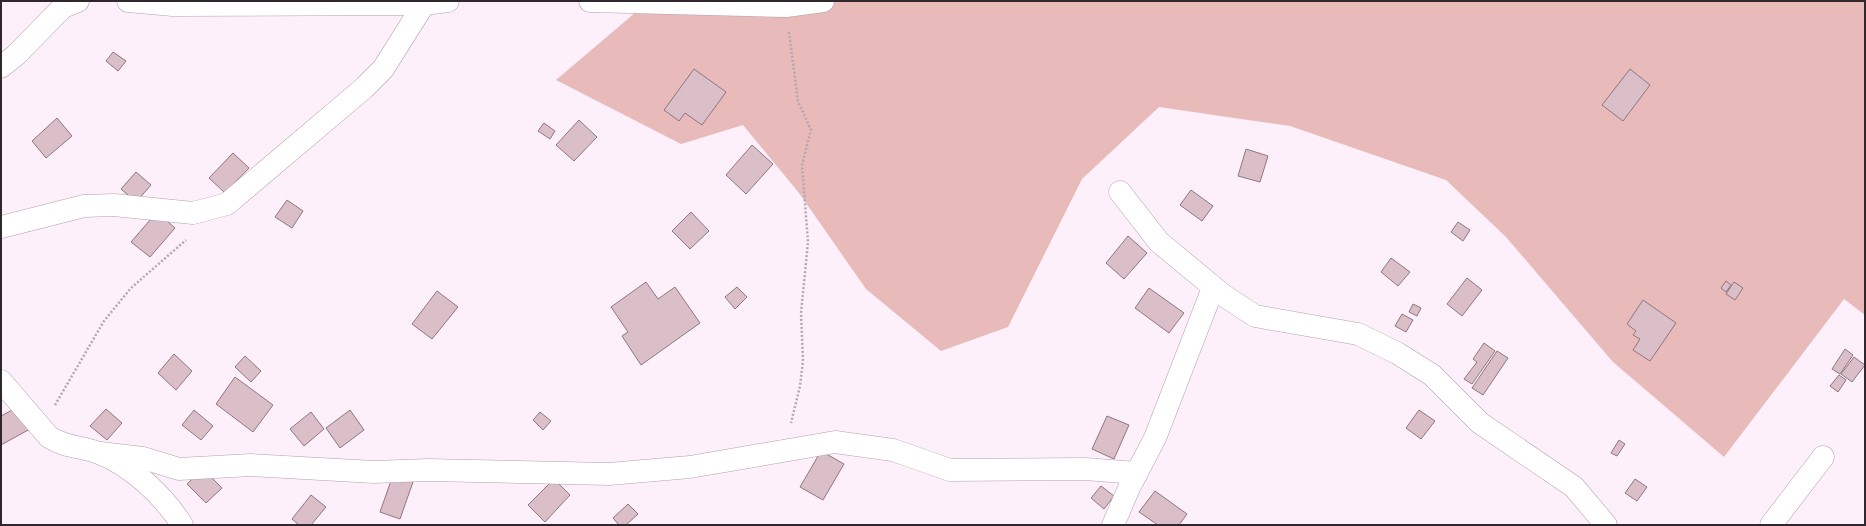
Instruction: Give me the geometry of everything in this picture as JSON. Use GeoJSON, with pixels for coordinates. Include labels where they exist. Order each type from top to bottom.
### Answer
{"type":"FeatureCollection","features":[{"type":"Feature","properties":{"kind":"street"},"geometry":{"type":"LineString","coordinates":[[1,67],[16,55],[63,8],[78,1]]}},
{"type":"Feature","properties":{"kind":"street"},"geometry":{"type":"LineString","coordinates":[[128,1],[173,5],[424,4],[448,1]]}},
{"type":"Feature","properties":{"kind":"street"},"geometry":{"type":"LineString","coordinates":[[590,1],[786,6],[823,1]]}},
{"type":"Feature","properties":{"kind":"street"},"geometry":{"type":"LineString","coordinates":[[1,227],[84,206],[114,205],[193,213],[228,204],[270,169],[378,73],[424,4]]}},
{"type":"Feature","properties":{"kind":"street"},"geometry":{"type":"LineString","coordinates":[[1120,192],[1159,242],[1214,288],[1255,316],[1358,334],[1397,353],[1432,375],[1480,423],[1574,487],[1606,525]]}},
{"type":"Feature","properties":{"kind":"street"},"geometry":{"type":"LineString","coordinates":[[1113,525],[1155,438],[1214,288]]}},
{"type":"Feature","properties":{"kind":"street"},"geometry":{"type":"LineString","coordinates":[[1,381],[42,428],[59,443],[100,453],[143,458],[179,469],[251,465],[374,472],[428,470],[609,474],[690,467],[835,442],[893,450],[950,470],[1085,469],[1137,473]]}},
{"type":"Feature","properties":{"kind":"street"},"geometry":{"type":"LineString","coordinates":[[100,453],[121,463],[139,477],[174,512],[182,525]]}},
{"type":"Feature","properties":{"kind":"street"},"geometry":{"type":"LineString","coordinates":[[1771,525],[1823,457]]}},
{"type":"Feature","properties":{"kind":"path"},"geometry":{"type":"LineString","coordinates":[[784,452],[800,386],[803,361],[802,313],[808,242],[802,165],[811,130],[796,93],[786,6]]}},
{"type":"Feature","properties":{"kind":"path"},"geometry":{"type":"LineString","coordinates":[[42,428],[104,321],[131,288],[190,237]]}},
{"type":"Feature","properties":{"kind":"shaded area"},"geometry":{"type":"Polygon","coordinates":[[[649,1],[1865,1],[1865,315],[1844,299],[1724,457],[1613,362],[1506,237],[1446,180],[1290,126],[1159,107],[1082,179],[1008,327],[941,351],[866,289],[799,193],[743,125],[681,144],[556,80],[649,1]]]}},
{"type":"Feature","properties":{"kind":"building"},"geometry":{"type":"Polygon","coordinates":[[[113,52],[126,61],[118,71],[106,61],[113,52]]]}},
{"type":"Feature","properties":{"kind":"building"},"geometry":{"type":"Polygon","coordinates":[[[694,69],[726,92],[702,125],[685,113],[679,121],[664,110],[694,69]]]}},
{"type":"Feature","properties":{"kind":"building"},"geometry":{"type":"Polygon","coordinates":[[[1630,69],[1650,85],[1623,121],[1602,105],[1630,69]]]}},
{"type":"Feature","properties":{"kind":"building"},"geometry":{"type":"Polygon","coordinates":[[[57,118],[72,136],[46,158],[32,141],[57,118]]]}},
{"type":"Feature","properties":{"kind":"building"},"geometry":{"type":"Polygon","coordinates":[[[579,120],[597,137],[574,161],[556,145],[579,120]]]}},
{"type":"Feature","properties":{"kind":"building"},"geometry":{"type":"Polygon","coordinates":[[[544,123],[555,131],[550,139],[538,131],[544,123]]]}},
{"type":"Feature","properties":{"kind":"building"},"geometry":{"type":"Polygon","coordinates":[[[752,145],[773,164],[746,194],[726,175],[752,145]]]}},
{"type":"Feature","properties":{"kind":"building"},"geometry":{"type":"Polygon","coordinates":[[[1246,149],[1268,156],[1260,182],[1238,176],[1246,149]]]}},
{"type":"Feature","properties":{"kind":"building"},"geometry":{"type":"Polygon","coordinates":[[[233,153],[249,168],[225,193],[209,178],[233,153]]]}},
{"type":"Feature","properties":{"kind":"building"},"geometry":{"type":"Polygon","coordinates":[[[136,172],[151,185],[136,202],[121,189],[136,172]]]}},
{"type":"Feature","properties":{"kind":"building"},"geometry":{"type":"Polygon","coordinates":[[[1191,190],[1213,206],[1202,221],[1180,205],[1191,190]]]}},
{"type":"Feature","properties":{"kind":"building"},"geometry":{"type":"Polygon","coordinates":[[[287,200],[303,211],[292,228],[275,217],[287,200]]]}},
{"type":"Feature","properties":{"kind":"building"},"geometry":{"type":"Polygon","coordinates":[[[157,212],[175,228],[150,257],[131,242],[157,212]]]}},
{"type":"Feature","properties":{"kind":"building"},"geometry":{"type":"Polygon","coordinates":[[[691,212],[709,231],[690,249],[672,231],[691,212]]]}},
{"type":"Feature","properties":{"kind":"building"},"geometry":{"type":"Polygon","coordinates":[[[1458,222],[1470,230],[1463,241],[1451,232],[1458,222]]]}},
{"type":"Feature","properties":{"kind":"building"},"geometry":{"type":"Polygon","coordinates":[[[1128,236],[1147,253],[1124,279],[1106,263],[1128,236]]]}},
{"type":"Feature","properties":{"kind":"building"},"geometry":{"type":"Polygon","coordinates":[[[1391,258],[1410,272],[1398,286],[1381,272],[1391,258]]]}},
{"type":"Feature","properties":{"kind":"building"},"geometry":{"type":"Polygon","coordinates":[[[1467,278],[1482,290],[1462,316],[1447,304],[1467,278]]]}},
{"type":"Feature","properties":{"kind":"building"},"geometry":{"type":"Polygon","coordinates":[[[1726,281],[1731,285],[1726,292],[1721,288],[1726,281]]]}},
{"type":"Feature","properties":{"kind":"building"},"geometry":{"type":"Polygon","coordinates":[[[646,282],[658,299],[675,287],[700,323],[641,365],[622,336],[628,332],[611,307],[646,282]]]}},
{"type":"Feature","properties":{"kind":"building"},"geometry":{"type":"Polygon","coordinates":[[[1734,282],[1743,288],[1735,300],[1726,294],[1734,282]]]}},
{"type":"Feature","properties":{"kind":"building"},"geometry":{"type":"Polygon","coordinates":[[[737,287],[747,297],[735,309],[725,297],[737,287]]]}},
{"type":"Feature","properties":{"kind":"building"},"geometry":{"type":"Polygon","coordinates":[[[1149,288],[1184,313],[1169,333],[1135,308],[1149,288]]]}},
{"type":"Feature","properties":{"kind":"building"},"geometry":{"type":"Polygon","coordinates":[[[437,291],[458,307],[432,339],[412,324],[437,291]]]}},
{"type":"Feature","properties":{"kind":"building"},"geometry":{"type":"Polygon","coordinates":[[[1643,300],[1676,323],[1650,361],[1633,350],[1640,339],[1633,335],[1636,331],[1627,324],[1643,300]]]}},
{"type":"Feature","properties":{"kind":"building"},"geometry":{"type":"Polygon","coordinates":[[[1413,304],[1421,308],[1417,316],[1409,312],[1413,304]]]}},
{"type":"Feature","properties":{"kind":"building"},"geometry":{"type":"Polygon","coordinates":[[[1402,314],[1413,320],[1406,332],[1395,326],[1402,314]]]}},
{"type":"Feature","properties":{"kind":"building"},"geometry":{"type":"Polygon","coordinates":[[[1484,343],[1495,351],[1472,384],[1464,379],[1477,362],[1473,359],[1484,343]]]}},
{"type":"Feature","properties":{"kind":"building"},"geometry":{"type":"Polygon","coordinates":[[[1845,349],[1853,355],[1840,374],[1832,369],[1845,349]]]}},
{"type":"Feature","properties":{"kind":"building"},"geometry":{"type":"Polygon","coordinates":[[[1497,351],[1508,358],[1483,395],[1472,388],[1497,351]]]}},
{"type":"Feature","properties":{"kind":"building"},"geometry":{"type":"Polygon","coordinates":[[[174,354],[192,371],[176,390],[158,373],[174,354]]]}},
{"type":"Feature","properties":{"kind":"building"},"geometry":{"type":"Polygon","coordinates":[[[245,356],[261,371],[251,382],[235,367],[245,356]]]}},
{"type":"Feature","properties":{"kind":"building"},"geometry":{"type":"Polygon","coordinates":[[[1854,357],[1865,365],[1852,382],[1841,374],[1854,357]]]}},
{"type":"Feature","properties":{"kind":"building"},"geometry":{"type":"Polygon","coordinates":[[[1839,375],[1846,380],[1838,392],[1830,386],[1839,375]]]}},
{"type":"Feature","properties":{"kind":"building"},"geometry":{"type":"Polygon","coordinates":[[[235,377],[273,405],[253,432],[216,404],[235,377]]]}},
{"type":"Feature","properties":{"kind":"building"},"geometry":{"type":"Polygon","coordinates":[[[18,407],[30,429],[1,445],[1,416],[18,407]]]}},
{"type":"Feature","properties":{"kind":"building"},"geometry":{"type":"Polygon","coordinates":[[[106,409],[122,423],[107,440],[90,426],[106,409]]]}},
{"type":"Feature","properties":{"kind":"building"},"geometry":{"type":"Polygon","coordinates":[[[194,410],[213,426],[201,440],[182,425],[194,410]]]}},
{"type":"Feature","properties":{"kind":"building"},"geometry":{"type":"Polygon","coordinates":[[[350,410],[364,430],[340,448],[326,428],[350,410]]]}},
{"type":"Feature","properties":{"kind":"building"},"geometry":{"type":"Polygon","coordinates":[[[1419,410],[1435,421],[1421,439],[1406,428],[1419,410]]]}},
{"type":"Feature","properties":{"kind":"building"},"geometry":{"type":"Polygon","coordinates":[[[311,412],[324,429],[304,446],[290,429],[311,412]]]}},
{"type":"Feature","properties":{"kind":"building"},"geometry":{"type":"Polygon","coordinates":[[[540,412],[551,421],[543,430],[533,420],[540,412]]]}},
{"type":"Feature","properties":{"kind":"building"},"geometry":{"type":"Polygon","coordinates":[[[1107,416],[1129,425],[1114,459],[1092,449],[1107,416]]]}},
{"type":"Feature","properties":{"kind":"building"},"geometry":{"type":"Polygon","coordinates":[[[1619,440],[1625,444],[1617,456],[1611,453],[1619,440]]]}},
{"type":"Feature","properties":{"kind":"building"},"geometry":{"type":"Polygon","coordinates":[[[821,451],[844,464],[823,500],[800,487],[821,451]]]}},
{"type":"Feature","properties":{"kind":"building"},"geometry":{"type":"Polygon","coordinates":[[[203,469],[222,488],[206,503],[187,484],[203,469]]]}},
{"type":"Feature","properties":{"kind":"building"},"geometry":{"type":"Polygon","coordinates":[[[393,475],[413,482],[400,519],[380,512],[393,475]]]}},
{"type":"Feature","properties":{"kind":"building"},"geometry":{"type":"Polygon","coordinates":[[[554,479],[570,495],[545,522],[528,505],[554,479]]]}},
{"type":"Feature","properties":{"kind":"building"},"geometry":{"type":"Polygon","coordinates":[[[1635,479],[1647,487],[1637,501],[1625,493],[1635,479]]]}},
{"type":"Feature","properties":{"kind":"building"},"geometry":{"type":"Polygon","coordinates":[[[1101,486],[1114,496],[1104,509],[1091,498],[1101,486]]]}},
{"type":"Feature","properties":{"kind":"building"},"geometry":{"type":"Polygon","coordinates":[[[1155,491],[1187,514],[1179,525],[1158,525],[1139,512],[1155,491]]]}},
{"type":"Feature","properties":{"kind":"building"},"geometry":{"type":"Polygon","coordinates":[[[311,495],[326,507],[311,525],[299,525],[292,519],[311,495]]]}},
{"type":"Feature","properties":{"kind":"building"},"geometry":{"type":"Polygon","coordinates":[[[628,504],[638,514],[626,525],[619,525],[613,518],[628,504]]]}}]}
